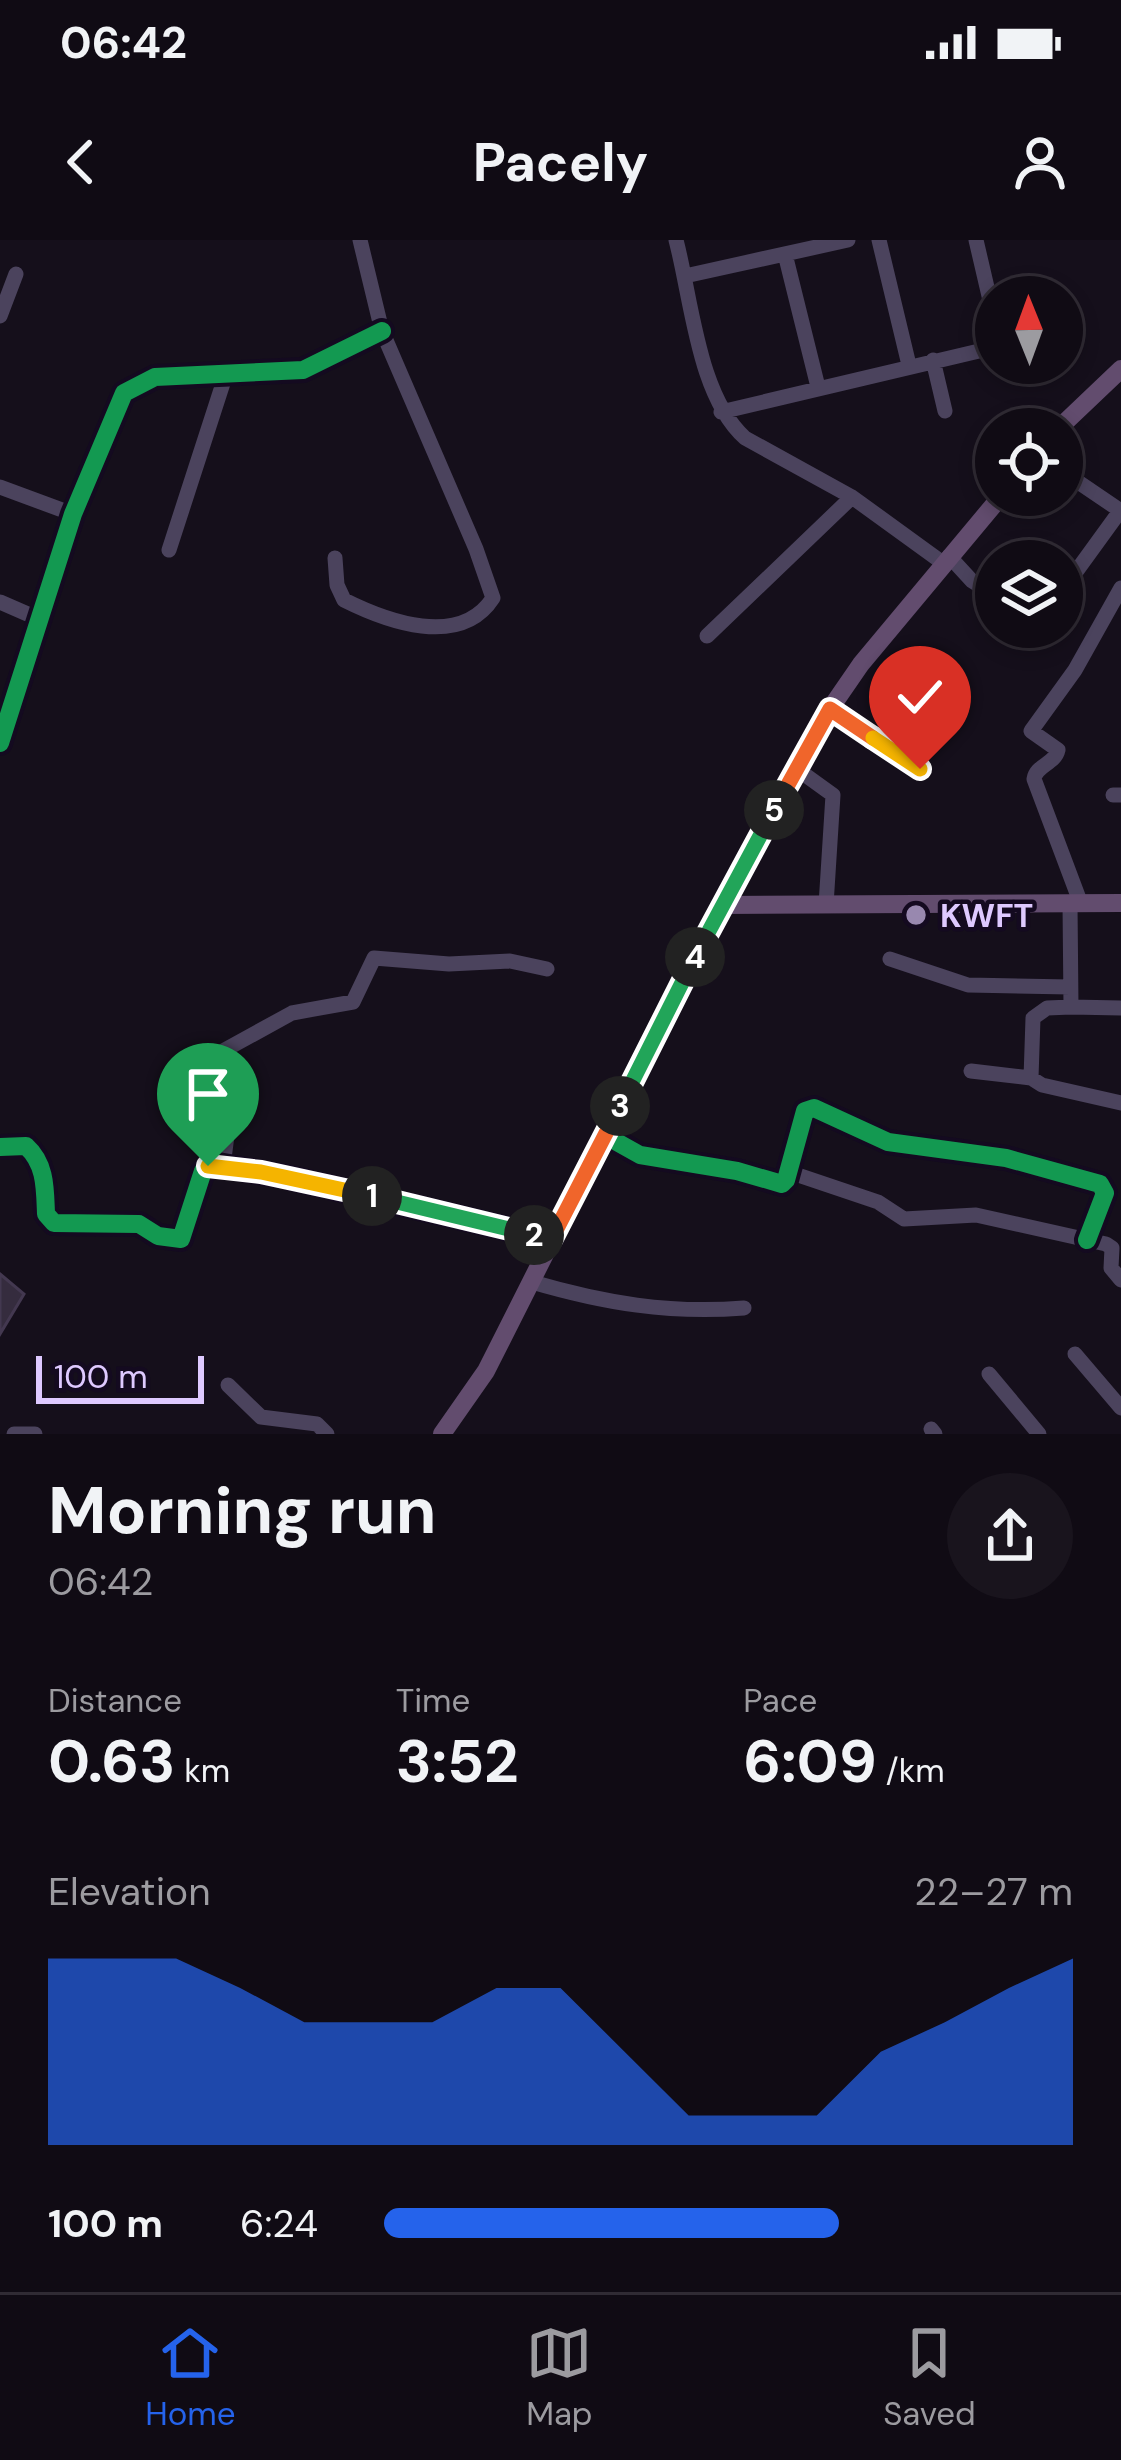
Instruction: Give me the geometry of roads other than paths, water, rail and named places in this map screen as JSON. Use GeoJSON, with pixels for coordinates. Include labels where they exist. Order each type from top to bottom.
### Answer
{"type":"FeatureCollection","features":[{"type":"Feature","properties":{"kind":"main road"},"geometry":{"type":"LineString","coordinates":[[1080,408],[1121,369]]}},
{"type":"Feature","properties":{"kind":"main road"},"geometry":{"type":"LineString","coordinates":[[444,1433],[486,1371],[722,905],[830,709],[848,680],[984,516]]}},
{"type":"Feature","properties":{"kind":"main road"},"geometry":{"type":"LineString","coordinates":[[722,905],[1121,903]]}},
{"type":"Feature","properties":{"kind":"street"},"geometry":{"type":"LineString","coordinates":[[335,559],[344,600],[400,622],[452,626],[487,608],[493,598],[382,331],[360,240]]}},
{"type":"Feature","properties":{"kind":"street"},"geometry":{"type":"LineString","coordinates":[[676,240],[721,412],[745,438],[852,497],[975,583]]}},
{"type":"Feature","properties":{"kind":"street"},"geometry":{"type":"LineString","coordinates":[[685,276],[848,240]]}},
{"type":"Feature","properties":{"kind":"street"},"geometry":{"type":"LineString","coordinates":[[878,240],[909,365]]}},
{"type":"Feature","properties":{"kind":"street"},"geometry":{"type":"LineString","coordinates":[[976,240],[984,276]]}},
{"type":"Feature","properties":{"kind":"street"},"geometry":{"type":"LineString","coordinates":[[785,254],[818,387]]}},
{"type":"Feature","properties":{"kind":"street"},"geometry":{"type":"LineString","coordinates":[[0,316],[16,274]]}},
{"type":"Feature","properties":{"kind":"street"},"geometry":{"type":"LineString","coordinates":[[0,743],[73,514],[100,441],[130,388],[155,377],[303,370],[382,331]]}},
{"type":"Feature","properties":{"kind":"street"},"geometry":{"type":"LineString","coordinates":[[721,412],[975,351]]}},
{"type":"Feature","properties":{"kind":"street"},"geometry":{"type":"LineString","coordinates":[[933,360],[945,411]]}},
{"type":"Feature","properties":{"kind":"street"},"geometry":{"type":"LineString","coordinates":[[169,550],[226,374]]}},
{"type":"Feature","properties":{"kind":"street"},"geometry":{"type":"LineString","coordinates":[[1083,485],[1121,511],[1083,563]]}},
{"type":"Feature","properties":{"kind":"street"},"geometry":{"type":"LineString","coordinates":[[0,487],[73,514]]}},
{"type":"Feature","properties":{"kind":"street"},"geometry":{"type":"LineString","coordinates":[[707,636],[852,497]]}},
{"type":"Feature","properties":{"kind":"street"},"geometry":{"type":"LineString","coordinates":[[1071,1007],[1076,904],[1034,779],[1058,750],[1031,731],[1075,670],[1121,587]]}},
{"type":"Feature","properties":{"kind":"street"},"geometry":{"type":"LineString","coordinates":[[0,602],[39,619]]}},
{"type":"Feature","properties":{"kind":"street"},"geometry":{"type":"LineString","coordinates":[[830,709],[920,769]]}},
{"type":"Feature","properties":{"kind":"street"},"geometry":{"type":"LineString","coordinates":[[797,769],[832,795],[826,905]]}},
{"type":"Feature","properties":{"kind":"street"},"geometry":{"type":"LineString","coordinates":[[224,1166],[230,1113],[221,1052],[292,1013],[352,1002],[374,958],[449,964],[510,961],[547,969]]}},
{"type":"Feature","properties":{"kind":"street"},"geometry":{"type":"LineString","coordinates":[[890,959],[968,985],[1070,987]]}},
{"type":"Feature","properties":{"kind":"street"},"geometry":{"type":"LineString","coordinates":[[1030,1078],[1033,1018],[1039,1010],[1121,1008]]}},
{"type":"Feature","properties":{"kind":"street"},"geometry":{"type":"LineString","coordinates":[[971,1071],[1030,1078],[1121,1103]]}},
{"type":"Feature","properties":{"kind":"street"},"geometry":{"type":"LineString","coordinates":[[606,1136],[640,1155],[784,1183],[806,1112],[814,1108],[888,1142],[926,1150],[976,1152],[1100,1184],[1105,1193],[1087,1240]]}},
{"type":"Feature","properties":{"kind":"street"},"geometry":{"type":"LineString","coordinates":[[0,1147],[26,1146],[33,1151],[43,1174],[46,1214],[52,1222],[140,1224],[175,1240],[185,1235],[203,1171],[208,1166],[224,1166],[551,1240]]}},
{"type":"Feature","properties":{"kind":"street"},"geometry":{"type":"LineString","coordinates":[[789,1172],[878,1202],[904,1220],[976,1214],[1111,1246],[1111,1266],[1121,1280]]}},
{"type":"Feature","properties":{"kind":"street"},"geometry":{"type":"LineString","coordinates":[[532,1282],[627,1306],[684,1312],[744,1308]]}},
{"type":"Feature","properties":{"kind":"street"},"geometry":{"type":"LineString","coordinates":[[1075,1354],[1121,1408]]}},
{"type":"Feature","properties":{"kind":"street"},"geometry":{"type":"LineString","coordinates":[[989,1374],[1039,1434]]}},
{"type":"Feature","properties":{"kind":"street"},"geometry":{"type":"LineString","coordinates":[[228,1385],[261,1417],[316,1424],[327,1434]]}},
{"type":"Feature","properties":{"kind":"street"},"geometry":{"type":"LineString","coordinates":[[14,1434],[35,1434]]}},
{"type":"Feature","properties":{"kind":"place","name":"KWFT"},"geometry":{"type":"Point","coordinates":[916,915]}}]}
